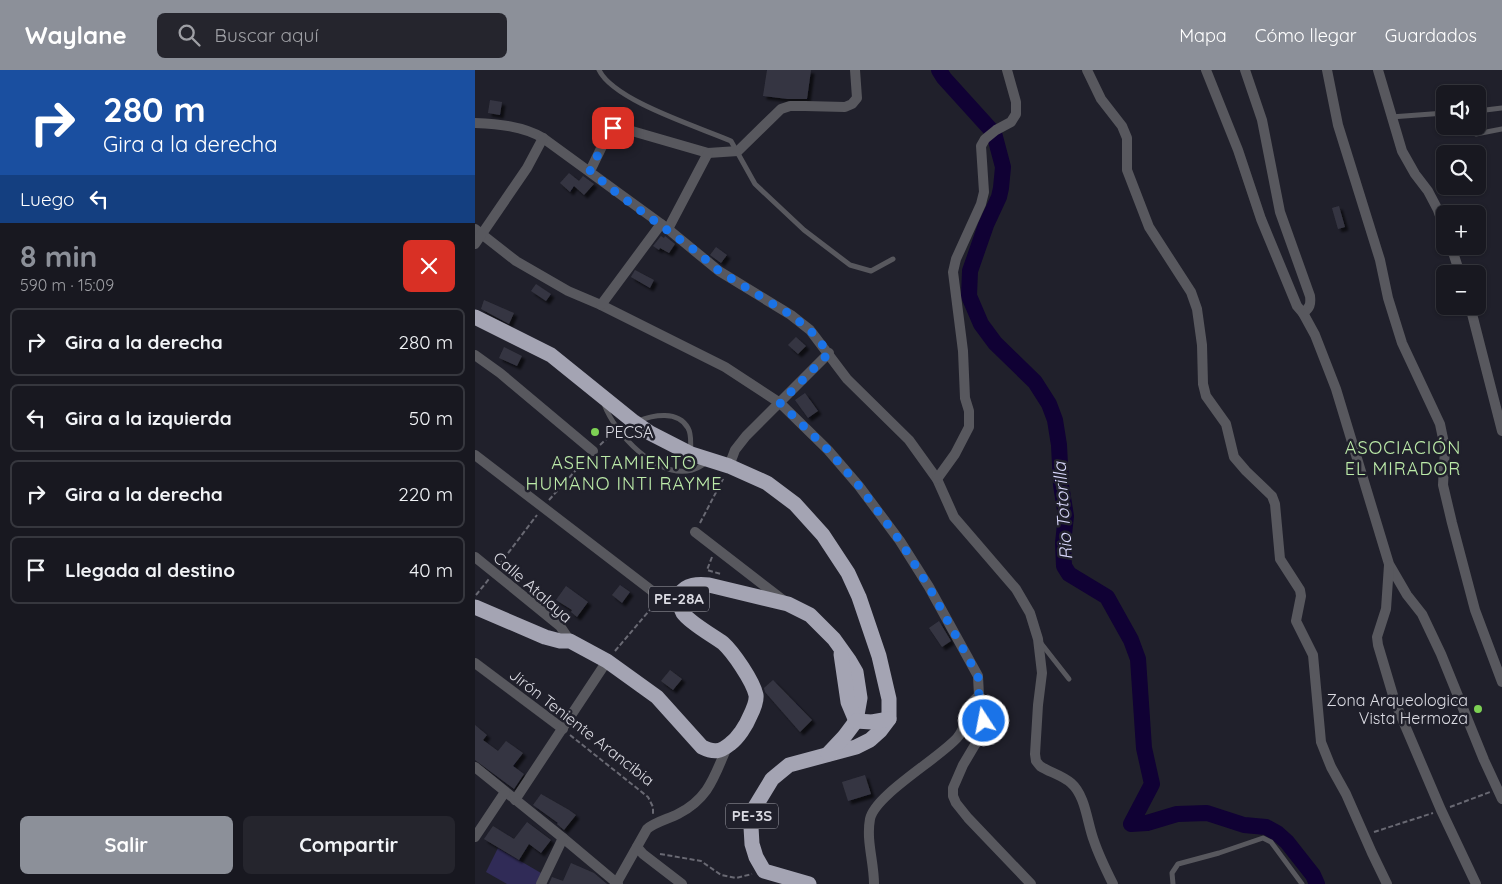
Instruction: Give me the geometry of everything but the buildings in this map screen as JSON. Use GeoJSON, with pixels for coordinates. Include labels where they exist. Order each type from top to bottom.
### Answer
{"type":"FeatureCollection","features":[{"type":"Feature","properties":{"kind":"highway"},"geometry":{"type":"LineString","coordinates":[[475,317],[551,355],[650,433],[691,454],[729,466],[767,483],[795,504],[823,535],[848,573],[859,597],[879,656],[889,699],[889,719],[872,722],[856,721],[827,755]]}},
{"type":"Feature","properties":{"kind":"highway","name":"PE-28A"},"geometry":{"type":"LineString","coordinates":[[727,747],[734,742],[748,721],[755,706],[756,695],[743,669],[725,645],[683,612],[679,602],[680,594],[687,586],[697,584],[709,585],[742,592],[788,604],[810,615],[834,638],[855,672],[861,698],[856,721]]}},
{"type":"Feature","properties":{"kind":"highway"},"geometry":{"type":"LineString","coordinates":[[475,607],[545,637],[559,641],[570,641],[607,661],[657,697],[703,747],[711,752],[720,751],[727,747]]}},
{"type":"Feature","properties":{"kind":"highway","name":"PE-3S"},"geometry":{"type":"LineString","coordinates":[[763,870],[755,857],[752,835],[752,812],[772,779],[789,765],[856,747],[870,740],[889,719]]}},
{"type":"Feature","properties":{"kind":"highway"},"geometry":{"type":"LineString","coordinates":[[763,870],[809,884]]}},
{"type":"Feature","properties":{"kind":"street"},"geometry":{"type":"LineString","coordinates":[[590,171],[609,132],[613,128],[708,153],[738,151],[781,110],[790,106],[845,107],[852,104],[857,98],[855,70]]}},
{"type":"Feature","properties":{"kind":"street"},"geometry":{"type":"LineString","coordinates":[[937,479],[955,454],[969,427],[969,412],[965,398],[963,351],[953,272],[956,259],[985,192],[981,146],[985,138],[1011,122],[1016,114],[1007,70]]}},
{"type":"Feature","properties":{"kind":"street"},"geometry":{"type":"LineString","coordinates":[[1087,70],[1101,99],[1121,126],[1127,138],[1127,170],[1149,227],[1191,292],[1197,309],[1202,345],[1203,384],[1206,396],[1226,424],[1234,457],[1272,496],[1275,504],[1280,559],[1300,590],[1301,596],[1296,621],[1313,654],[1321,742],[1331,767],[1347,794],[1387,884]]}},
{"type":"Feature","properties":{"kind":"street"},"geometry":{"type":"LineString","coordinates":[[1206,70],[1238,150],[1261,219],[1297,306],[1315,335],[1336,389],[1389,564],[1407,595],[1422,614],[1441,654],[1502,799]]}},
{"type":"Feature","properties":{"kind":"street"},"geometry":{"type":"LineString","coordinates":[[1245,70],[1262,120],[1280,212],[1310,296],[1311,304],[1303,313]]}},
{"type":"Feature","properties":{"kind":"street"},"geometry":{"type":"LineString","coordinates":[[1327,70],[1338,125],[1380,260],[1388,298],[1402,343],[1440,424],[1445,448],[1443,485],[1452,523],[1475,610],[1502,682]]}},
{"type":"Feature","properties":{"kind":"street"},"geometry":{"type":"LineString","coordinates":[[1378,70],[1402,151],[1436,206]]}},
{"type":"Feature","properties":{"kind":"street"},"geometry":{"type":"LineString","coordinates":[[475,123],[497,124],[533,132],[543,138],[665,227],[719,271],[791,315],[810,330],[847,378],[909,440],[937,479],[954,517],[1016,590],[1030,613],[1038,639],[1042,673],[1038,705],[1036,761],[1040,766],[1070,783],[1077,790],[1101,860],[1113,884]]}},
{"type":"Feature","properties":{"kind":"street"},"geometry":{"type":"LineString","coordinates":[[475,244],[479,231],[527,168],[543,138]]}},
{"type":"Feature","properties":{"kind":"street"},"geometry":{"type":"LineString","coordinates":[[601,305],[665,227],[708,153]]}},
{"type":"Feature","properties":{"kind":"street"},"geometry":{"type":"LineString","coordinates":[[479,231],[516,261],[568,291],[601,305],[725,367],[780,403],[828,450],[859,486],[900,541],[929,587],[978,676],[979,696],[983,706],[984,721],[979,738],[963,765],[953,788],[953,796],[956,803],[1031,884]]}},
{"type":"Feature","properties":{"kind":"street"},"geometry":{"type":"LineString","coordinates":[[1472,315],[1502,431]]}},
{"type":"Feature","properties":{"kind":"street"},"geometry":{"type":"LineString","coordinates":[[729,466],[735,450],[746,436],[829,353]]}},
{"type":"Feature","properties":{"kind":"street"},"geometry":{"type":"LineString","coordinates":[[475,355],[500,373],[593,451]]}},
{"type":"Feature","properties":{"kind":"street"},"geometry":{"type":"LineString","coordinates":[[475,455],[660,597],[679,602]]}},
{"type":"Feature","properties":{"kind":"street"},"geometry":{"type":"LineString","coordinates":[[695,532],[788,604]]}},
{"type":"Feature","properties":{"kind":"street","name":"Calle Atalaya"},"geometry":{"type":"LineString","coordinates":[[475,557],[560,626],[570,641]]}},
{"type":"Feature","properties":{"kind":"street"},"geometry":{"type":"LineString","coordinates":[[1389,564],[1386,609],[1377,636],[1378,645],[1395,702],[1441,810],[1476,884]]}},
{"type":"Feature","properties":{"kind":"street"},"geometry":{"type":"LineString","coordinates":[[515,800],[607,661]]}},
{"type":"Feature","properties":{"kind":"street","name":"Jirón Teniente Arancibia"},"geometry":{"type":"LineString","coordinates":[[475,662],[563,729]]}},
{"type":"Feature","properties":{"kind":"street"},"geometry":{"type":"LineString","coordinates":[[874,884],[869,844],[870,819],[873,810],[903,782],[956,739],[963,731],[969,707],[974,699],[979,696]]}},
{"type":"Feature","properties":{"kind":"street"},"geometry":{"type":"LineString","coordinates":[[475,767],[617,884],[640,851],[647,829],[692,806],[705,793],[727,747]]}},
{"type":"Feature","properties":{"kind":"street"},"geometry":{"type":"LineString","coordinates":[[475,838],[505,792]]}},
{"type":"Feature","properties":{"kind":"street"},"geometry":{"type":"LineString","coordinates":[[541,884],[563,838]]}},
{"type":"Feature","properties":{"kind":"street"},"geometry":{"type":"LineString","coordinates":[[640,851],[682,884]]}},
{"type":"Feature","properties":{"kind":"lane"},"geometry":{"type":"LineString","coordinates":[[599,70],[615,88],[646,106],[700,130],[731,141],[755,184],[804,230],[851,265],[871,271],[893,259]]}},
{"type":"Feature","properties":{"kind":"lane"},"geometry":{"type":"LineString","coordinates":[[1486,110],[1502,108]]}},
{"type":"Feature","properties":{"kind":"lane"},"geometry":{"type":"LineString","coordinates":[[1391,118],[1436,114]]}},
{"type":"Feature","properties":{"kind":"lane"},"geometry":{"type":"LineString","coordinates":[[1486,132],[1502,129]]}},
{"type":"Feature","properties":{"kind":"lane"},"geometry":{"type":"LineString","coordinates":[[601,395],[608,415],[640,454],[670,469],[679,471],[693,470],[711,460]]}},
{"type":"Feature","properties":{"kind":"lane"},"geometry":{"type":"LineString","coordinates":[[634,422],[649,416],[665,415],[677,418],[687,427],[691,437],[691,454]]}},
{"type":"Feature","properties":{"kind":"lane"},"geometry":{"type":"LineString","coordinates":[[1038,639],[1069,679]]}},
{"type":"Feature","properties":{"kind":"lane"},"geometry":{"type":"LineString","coordinates":[[1173,884],[1172,873],[1178,864],[1263,838],[1271,842],[1302,884]]}},
{"type":"Feature","properties":{"kind":"path"},"geometry":{"type":"LineString","coordinates":[[695,532],[729,466]]}},
{"type":"Feature","properties":{"kind":"path"},"geometry":{"type":"LineString","coordinates":[[707,570],[715,548]]}},
{"type":"Feature","properties":{"kind":"path"},"geometry":{"type":"LineString","coordinates":[[607,661],[660,597]]}},
{"type":"Feature","properties":{"kind":"path","name":"Jirón Teniente Arancibia"},"geometry":{"type":"LineString","coordinates":[[563,729],[648,797],[653,807],[652,825]]}},
{"type":"Feature","properties":{"kind":"path"},"geometry":{"type":"LineString","coordinates":[[640,851],[701,861],[721,875],[736,878],[763,870]]}},
{"type":"Feature","properties":{"kind":"shaded area"},"geometry":{"type":"Polygon","coordinates":[[[498,848],[541,873],[536,884],[507,884],[486,872],[498,848]]]}},
{"type":"Feature","properties":{"kind":"waterway","name":"Rio Totorilla"},"geometry":{"type":"LineString","coordinates":[[939,70],[992,131]]}},
{"type":"Feature","properties":{"kind":"waterway","name":"Rio Totorilla"},"geometry":{"type":"LineString","coordinates":[[994,133],[1003,167],[1001,188],[970,271],[969,296],[981,324],[995,343],[1035,382],[1049,404],[1055,420],[1066,516],[1063,543],[1064,566],[1069,574],[1107,597],[1131,640],[1138,659],[1144,748],[1152,784],[1131,824],[1147,823],[1177,814],[1207,813],[1244,825],[1266,827],[1277,833],[1287,842],[1313,875],[1317,884]]}},
{"type":"Feature","properties":{"kind":"place","name":"PECSA"},"geometry":{"type":"Point","coordinates":[595,432]}},
{"type":"Feature","properties":{"kind":"place","name":"Zona Arqueologica Vista Hermoza"},"geometry":{"type":"Point","coordinates":[1478,709]}},
{"type":"Feature","properties":{"kind":"district","name":"ASOCIACIÓN EL MIRADOR"},"geometry":{"type":"Point","coordinates":[1403,458]}},
{"type":"Feature","properties":{"kind":"district","name":"ASENTAMIENTO HUMANO INTI RAYME"},"geometry":{"type":"Point","coordinates":[624,473]}},
{"type":"Feature","properties":{"kind":"route"},"geometry":{"type":"LineString","coordinates":[[613,128],[609,132],[590,171],[618,194],[661,224],[719,271],[791,315],[810,330],[829,353],[780,403],[828,450],[859,486],[900,541],[929,587],[978,676],[979,696],[985,714],[984,721]]}}]}
